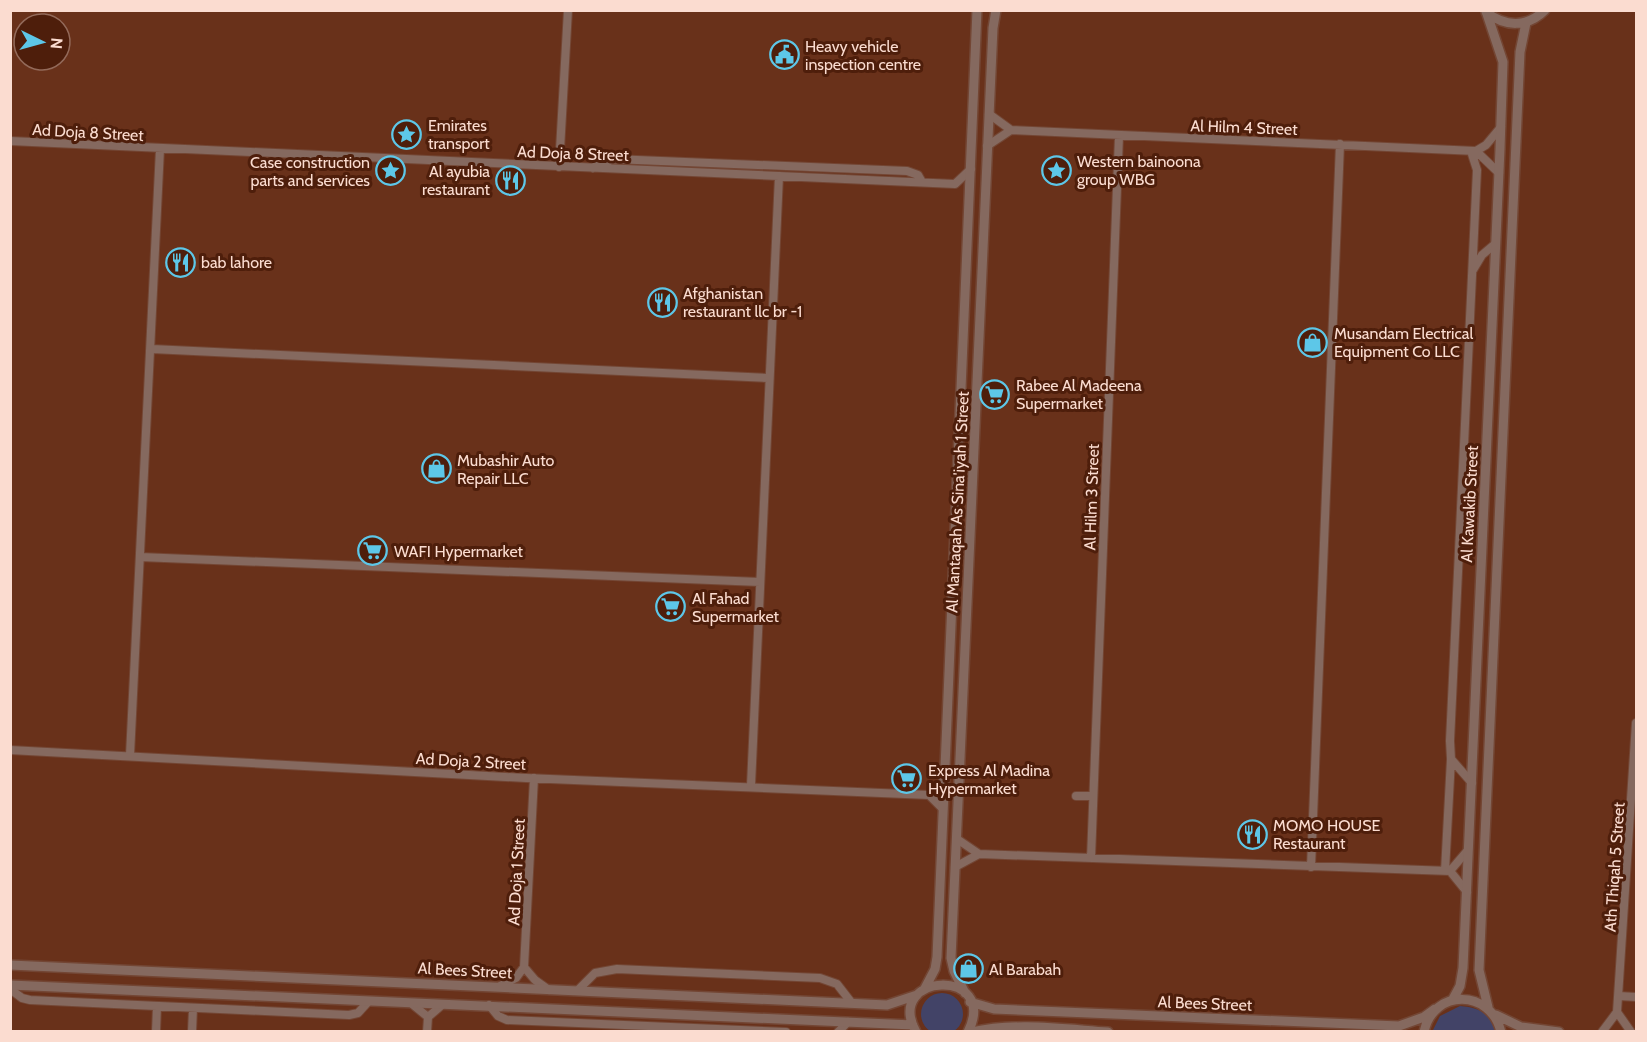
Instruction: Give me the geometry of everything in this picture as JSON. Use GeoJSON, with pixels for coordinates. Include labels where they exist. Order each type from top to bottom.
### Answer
{"type":"FeatureCollection","features":[{"type":"Feature","properties":{"kind":"street"},"geometry":{"type":"LineString","coordinates":[[559,166],[568,10]]}},
{"type":"Feature","properties":{"kind":"street","name":"Al Mantaqah As Sina'iyah 1 Street"},"geometry":{"type":"LineString","coordinates":[[925,988],[937,957],[971,201],[977,10]]}},
{"type":"Feature","properties":{"kind":"street","name":"Al Mantaqah As Sina'iyah 1 Street"},"geometry":{"type":"LineString","coordinates":[[970,1002],[954,971],[951,958],[987,146],[993,28],[996,10]]}},
{"type":"Feature","properties":{"kind":"street"},"geometry":{"type":"LineString","coordinates":[[1486,11],[1504,23],[1526,23],[1547,11]]}},
{"type":"Feature","properties":{"kind":"street","name":"Al Kawakib Street"},"geometry":{"type":"LineString","coordinates":[[1453,999],[1460,986],[1463,968],[1501,127],[1503,62],[1486,11]]}},
{"type":"Feature","properties":{"kind":"street","name":"Al Kawakib Street"},"geometry":{"type":"LineString","coordinates":[[1501,1032],[1481,988],[1479,958],[1519,64],[1526,23]]}},
{"type":"Feature","properties":{"kind":"street"},"geometry":{"type":"LineString","coordinates":[[987,146],[1011,130],[989,114]]}},
{"type":"Feature","properties":{"kind":"street"},"geometry":{"type":"LineString","coordinates":[[1473,151],[1486,145],[1501,127]]}},
{"type":"Feature","properties":{"kind":"street","name":"Al Hilm 4 Street"},"geometry":{"type":"LineString","coordinates":[[1011,130],[1473,151]]}},
{"type":"Feature","properties":{"kind":"street","name":"Al Hilm 3 Street"},"geometry":{"type":"LineString","coordinates":[[1091,858],[1119,136]]}},
{"type":"Feature","properties":{"kind":"street","name":"Ad Doja 8 Street"},"geometry":{"type":"LineString","coordinates":[[10,141],[955,184]]}},
{"type":"Feature","properties":{"kind":"street"},"geometry":{"type":"LineString","coordinates":[[1311,867],[1340,144]]}},
{"type":"Feature","properties":{"kind":"street"},"geometry":{"type":"LineString","coordinates":[[130,755],[152,350],[160,149]]}},
{"type":"Feature","properties":{"kind":"street"},"geometry":{"type":"LineString","coordinates":[[1473,151],[1499,173]]}},
{"type":"Feature","properties":{"kind":"street"},"geometry":{"type":"LineString","coordinates":[[1447,871],[1477,170],[1473,151]]}},
{"type":"Feature","properties":{"kind":"street"},"geometry":{"type":"LineString","coordinates":[[593,168],[612,159],[907,171],[915,173],[922,182]]}},
{"type":"Feature","properties":{"kind":"street"},"geometry":{"type":"LineString","coordinates":[[971,201],[955,184],[967,176],[972,167]]}},
{"type":"Feature","properties":{"kind":"street"},"geometry":{"type":"LineString","coordinates":[[751,786],[779,176]]}},
{"type":"Feature","properties":{"kind":"street"},"geometry":{"type":"LineString","coordinates":[[1472,271],[1482,255],[1495,244]]}},
{"type":"Feature","properties":{"kind":"street"},"geometry":{"type":"LineString","coordinates":[[152,350],[768,378]]}},
{"type":"Feature","properties":{"kind":"street"},"geometry":{"type":"LineString","coordinates":[[140,556],[760,582]]}},
{"type":"Feature","properties":{"kind":"street","name":"Ath Thiqah 5 Street"},"geometry":{"type":"LineString","coordinates":[[1617,1012],[1636,723]]}},
{"type":"Feature","properties":{"kind":"street","name":"Ad Doja 2 Street"},"geometry":{"type":"LineString","coordinates":[[10,750],[534,778],[929,795]]}},
{"type":"Feature","properties":{"kind":"street"},"geometry":{"type":"LineString","coordinates":[[1451,759],[1472,783]]}},
{"type":"Feature","properties":{"kind":"street"},"geometry":{"type":"LineString","coordinates":[[943,809],[929,795],[940,786],[945,776]]}},
{"type":"Feature","properties":{"kind":"street","name":"Ad Doja 1 Street"},"geometry":{"type":"LineString","coordinates":[[524,967],[534,778]]}},
{"type":"Feature","properties":{"kind":"street"},"geometry":{"type":"LineString","coordinates":[[1076,796],[1093,796]]}},
{"type":"Feature","properties":{"kind":"street"},"geometry":{"type":"LineString","coordinates":[[957,839],[979,854]]}},
{"type":"Feature","properties":{"kind":"street"},"geometry":{"type":"LineString","coordinates":[[1447,871],[1468,850]]}},
{"type":"Feature","properties":{"kind":"street"},"geometry":{"type":"LineString","coordinates":[[955,867],[979,854],[1447,871],[1467,892]]}},
{"type":"Feature","properties":{"kind":"street","name":"Al Bees Street"},"geometry":{"type":"LineString","coordinates":[[10,965],[887,1005],[917,995]]}},
{"type":"Feature","properties":{"kind":"street"},"geometry":{"type":"LineString","coordinates":[[499,987],[511,982],[524,967],[535,981],[549,990]]}},
{"type":"Feature","properties":{"kind":"street"},"geometry":{"type":"LineString","coordinates":[[578,990],[599,971],[617,969],[820,978],[837,984],[851,1002]]}},
{"type":"Feature","properties":{"kind":"street"},"geometry":{"type":"LineString","coordinates":[[914,1028],[912,1004],[925,988],[946,983],[965,993]]}},
{"type":"Feature","properties":{"kind":"street"},"geometry":{"type":"LineString","coordinates":[[10,987],[22,998],[30,1000],[349,1015],[358,1013],[368,1002]]}},
{"type":"Feature","properties":{"kind":"street","name":"Al Bees Street"},"geometry":{"type":"LineString","coordinates":[[10,987],[412,1004],[489,1005],[848,1022],[914,1028]]}},
{"type":"Feature","properties":{"kind":"street"},"geometry":{"type":"LineString","coordinates":[[1618,996],[1636,997]]}},
{"type":"Feature","properties":{"kind":"street"},"geometry":{"type":"LineString","coordinates":[[1453,999],[1471,999],[1521,1027],[1559,1032]]}},
{"type":"Feature","properties":{"kind":"street","name":"Al Bees Street"},"geometry":{"type":"LineString","coordinates":[[970,1002],[994,1009],[1399,1026],[1418,1020],[1453,999]]}},
{"type":"Feature","properties":{"kind":"street"},"geometry":{"type":"LineString","coordinates":[[968,1032],[973,1012],[970,1002]]}},
{"type":"Feature","properties":{"kind":"street"},"geometry":{"type":"LineString","coordinates":[[412,1004],[428,1017]]}},
{"type":"Feature","properties":{"kind":"street"},"geometry":{"type":"LineString","coordinates":[[427,1032],[428,1017],[442,1005]]}},
{"type":"Feature","properties":{"kind":"street"},"geometry":{"type":"LineString","coordinates":[[489,1005],[496,1014],[507,1020],[786,1032]]}},
{"type":"Feature","properties":{"kind":"street"},"geometry":{"type":"LineString","coordinates":[[156,1032],[157,1006]]}},
{"type":"Feature","properties":{"kind":"street"},"geometry":{"type":"LineString","coordinates":[[192,1032],[193,1008]]}},
{"type":"Feature","properties":{"kind":"street"},"geometry":{"type":"LineString","coordinates":[[1424,1032],[1428,1018],[1435,1009]]}},
{"type":"Feature","properties":{"kind":"street"},"geometry":{"type":"LineString","coordinates":[[1602,1032],[1617,1012],[1631,1032]]}},
{"type":"Feature","properties":{"kind":"street"},"geometry":{"type":"LineString","coordinates":[[838,1032],[848,1022]]}},
{"type":"Feature","properties":{"kind":"street"},"geometry":{"type":"LineString","coordinates":[[972,1032],[986,1029],[1108,1032]]}},
{"type":"Feature","properties":{"kind":"shaded area"},"geometry":{"type":"Polygon","coordinates":[[[10,11],[1636,11],[1636,1031],[11,1031],[10,11]]]}},
{"type":"Feature","properties":{"kind":"shaded area"},"geometry":{"type":"Polygon","coordinates":[[[942,993],[957,999],[963,1014],[957,1029],[942,1035],[927,1029],[921,1014],[927,999],[942,993]]]}},
{"type":"Feature","properties":{"kind":"shaded area"},"geometry":{"type":"Polygon","coordinates":[[[1460,1006],[1483,1012],[1491,1020],[1496,1032],[1432,1032],[1440,1016],[1460,1006]]]}},
{"type":"Feature","properties":{"kind":"place","name":"Heavy vehicle inspection centre"},"geometry":{"type":"Point","coordinates":[784,55]}},
{"type":"Feature","properties":{"kind":"place","name":"Emirates transport"},"geometry":{"type":"Point","coordinates":[407,134]}},
{"type":"Feature","properties":{"kind":"place","name":"Western bainoona group WBG"},"geometry":{"type":"Point","coordinates":[1056,170]}},
{"type":"Feature","properties":{"kind":"place","name":"Case construction parts and services"},"geometry":{"type":"Point","coordinates":[391,171]}},
{"type":"Feature","properties":{"kind":"place","name":"Al ayubia restaurant"},"geometry":{"type":"Point","coordinates":[511,180]}},
{"type":"Feature","properties":{"kind":"place","name":"bab lahore"},"geometry":{"type":"Point","coordinates":[180,262]}},
{"type":"Feature","properties":{"kind":"place","name":"Afghanistan restaurant llc br -1"},"geometry":{"type":"Point","coordinates":[662,302]}},
{"type":"Feature","properties":{"kind":"place","name":"Musandam Electrical Equipment Co LLC"},"geometry":{"type":"Point","coordinates":[1313,342]}},
{"type":"Feature","properties":{"kind":"place","name":"Rabee Al Madeena Supermarket"},"geometry":{"type":"Point","coordinates":[995,394]}},
{"type":"Feature","properties":{"kind":"place","name":"Mubashir Auto Repair LLC"},"geometry":{"type":"Point","coordinates":[436,469]}},
{"type":"Feature","properties":{"kind":"place","name":"WAFI Hypermarket"},"geometry":{"type":"Point","coordinates":[373,551]}},
{"type":"Feature","properties":{"kind":"place","name":"Al Fahad Supermarket"},"geometry":{"type":"Point","coordinates":[671,607]}},
{"type":"Feature","properties":{"kind":"place","name":"Express Al Madina Hypermarket"},"geometry":{"type":"Point","coordinates":[907,779]}},
{"type":"Feature","properties":{"kind":"place","name":"MOMO HOUSE Restaurant"},"geometry":{"type":"Point","coordinates":[1252,834]}},
{"type":"Feature","properties":{"kind":"place","name":"Al Barabah"},"geometry":{"type":"Point","coordinates":[968,969]}}]}
